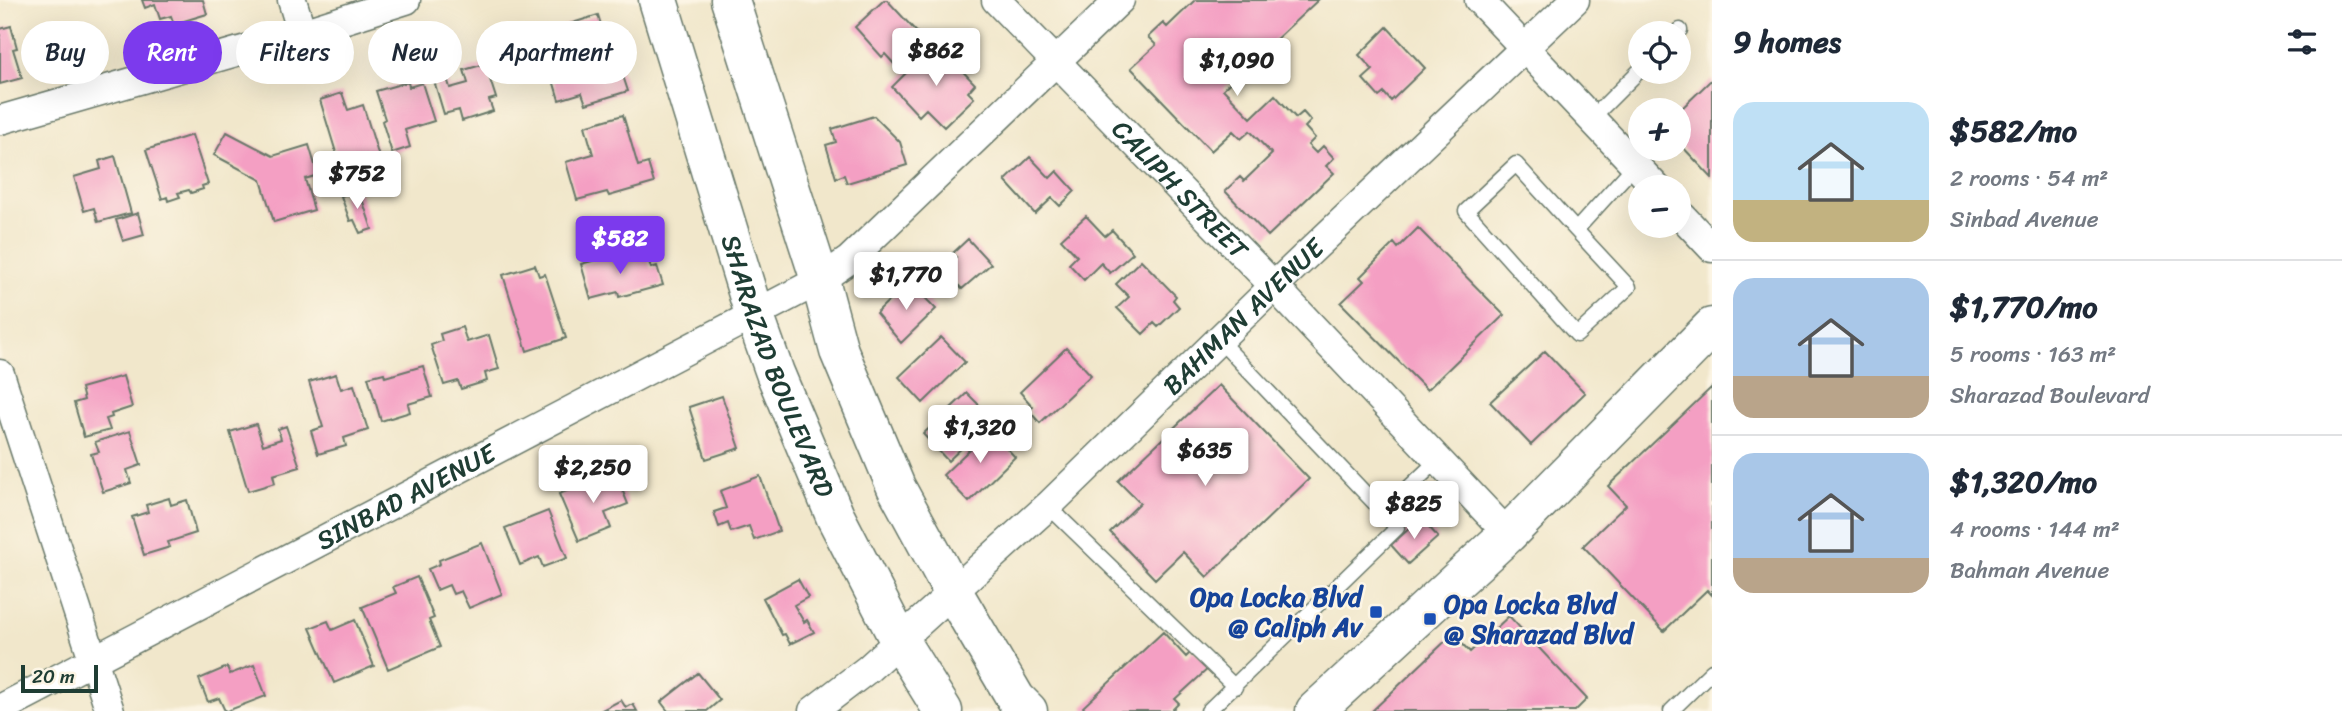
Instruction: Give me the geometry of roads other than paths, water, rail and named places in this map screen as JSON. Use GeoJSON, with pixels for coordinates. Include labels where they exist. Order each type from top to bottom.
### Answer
{"type":"FeatureCollection","features":[{"type":"Feature","properties":{"kind":"street"},"geometry":{"type":"LineString","coordinates":[[292,0],[298,21]]}},
{"type":"Feature","properties":{"kind":"street"},"geometry":{"type":"LineString","coordinates":[[340,21],[406,0]]}},
{"type":"Feature","properties":{"kind":"street","name":"SHARAZAD BOULEVARD"},"geometry":{"type":"LineString","coordinates":[[658,0],[754,314],[775,373],[835,516],[899,640],[943,711]]}},
{"type":"Feature","properties":{"kind":"street"},"geometry":{"type":"LineString","coordinates":[[730,0],[820,279],[839,351],[897,487],[952,590],[1016,699],[1028,711]]}},
{"type":"Feature","properties":{"kind":"street","name":"CALIPH STREET"},"geometry":{"type":"LineString","coordinates":[[996,0],[1274,286],[1508,534]]}},
{"type":"Feature","properties":{"kind":"street","name":"SINBAD AVENUE"},"geometry":{"type":"LineString","coordinates":[[0,709],[820,279],[849,260],[1120,0]]}},
{"type":"Feature","properties":{"kind":"street"},"geometry":{"type":"LineString","coordinates":[[1479,0],[1645,175]]}},
{"type":"Feature","properties":{"kind":"street","name":"BAHMAN AVENUE"},"geometry":{"type":"LineString","coordinates":[[813,711],[867,669],[1048,506],[1274,286],[1575,0]]}},
{"type":"Feature","properties":{"kind":"street"},"geometry":{"type":"LineString","coordinates":[[0,120],[236,52]]}},
{"type":"Feature","properties":{"kind":"street"},"geometry":{"type":"LineString","coordinates":[[1691,226],[1712,248]]}},
{"type":"Feature","properties":{"kind":"street"},"geometry":{"type":"LineString","coordinates":[[1315,711],[1508,534],[1712,327]]}},
{"type":"Feature","properties":{"kind":"street"},"geometry":{"type":"LineString","coordinates":[[0,373],[110,711]]}},
{"type":"Feature","properties":{"kind":"lane"},"geometry":{"type":"LineString","coordinates":[[1592,118],[1628,82]]}},
{"type":"Feature","properties":{"kind":"lane"},"geometry":{"type":"LineString","coordinates":[[1516,164],[1576,230],[1629,287],[1577,335],[1466,211],[1516,164]]}},
{"type":"Feature","properties":{"kind":"lane"},"geometry":{"type":"LineString","coordinates":[[1576,230],[1635,165]]}},
{"type":"Feature","properties":{"kind":"lane"},"geometry":{"type":"LineString","coordinates":[[1208,711],[1397,528],[1219,340]]}},
{"type":"Feature","properties":{"kind":"lane"},"geometry":{"type":"LineString","coordinates":[[1383,512],[1438,460]]}},
{"type":"Feature","properties":{"kind":"lane"},"geometry":{"type":"LineString","coordinates":[[1048,506],[1235,687]]}},
{"type":"Feature","properties":{"kind":"lane"},"geometry":{"type":"LineString","coordinates":[[1671,711],[1712,671]]}},
{"type":"Feature","properties":{"kind":"place","name":"Opa Locka Blvd @ Caliph Av"},"geometry":{"type":"Point","coordinates":[1376,612]}},
{"type":"Feature","properties":{"kind":"place","name":"Opa Locka Blvd @ Sharazad Blvd"},"geometry":{"type":"Point","coordinates":[1430,619]}}]}
